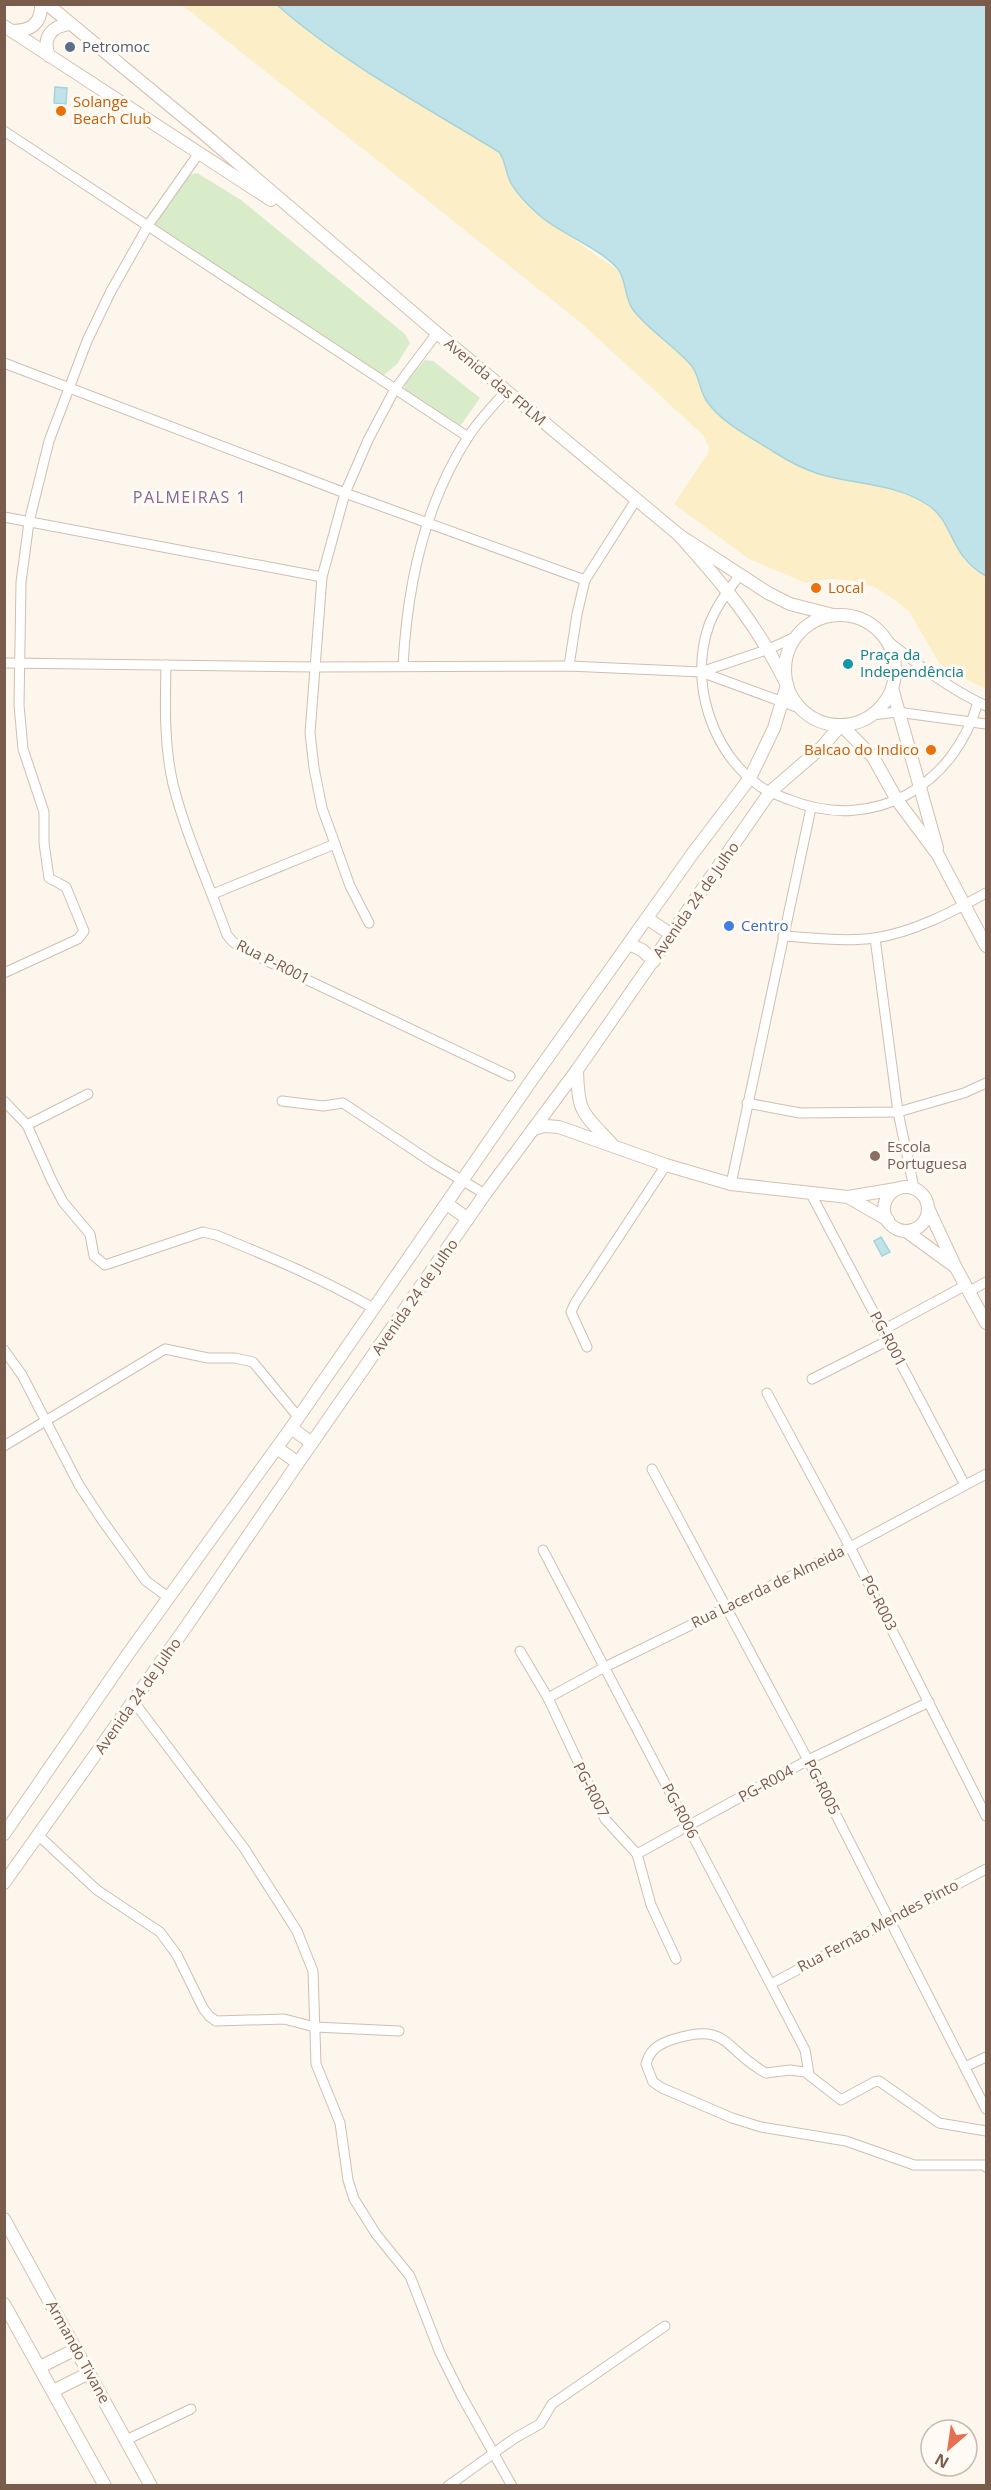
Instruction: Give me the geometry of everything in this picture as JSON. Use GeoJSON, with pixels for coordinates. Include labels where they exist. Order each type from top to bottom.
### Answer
{"type":"FeatureCollection","features":[{"type":"Feature","properties":{"kind":"street"},"geometry":{"type":"LineString","coordinates":[[8,29],[21,31],[36,24],[40,17],[40,4]]}},
{"type":"Feature","properties":{"kind":"street"},"geometry":{"type":"LineString","coordinates":[[47,4],[312,227]]}},
{"type":"Feature","properties":{"kind":"street"},"geometry":{"type":"LineString","coordinates":[[49,56],[46,44],[50,32],[59,25],[70,24]]}},
{"type":"Feature","properties":{"kind":"street"},"geometry":{"type":"LineString","coordinates":[[8,29],[312,227]]}},
{"type":"Feature","properties":{"kind":"street"},"geometry":{"type":"LineString","coordinates":[[5,133],[149,224],[468,437]]}},
{"type":"Feature","properties":{"kind":"street"},"geometry":{"type":"LineString","coordinates":[[4,973],[78,939],[84,931],[66,887],[52,881],[47,875],[44,812],[23,749],[18,663],[21,582],[29,522],[49,441],[68,387],[111,291],[149,224],[199,153]]}},
{"type":"Feature","properties":{"kind":"street","name":"Avenida das FPLM"},"geometry":{"type":"LineString","coordinates":[[312,227],[679,535],[790,604],[833,615]]}},
{"type":"Feature","properties":{"kind":"street"},"geometry":{"type":"LineString","coordinates":[[369,923],[350,886],[322,808],[310,734],[322,577],[345,493],[369,438],[395,389],[437,333]]}},
{"type":"Feature","properties":{"kind":"street"},"geometry":{"type":"LineString","coordinates":[[4,363],[345,493],[585,580]]}},
{"type":"Feature","properties":{"kind":"street"},"geometry":{"type":"LineString","coordinates":[[403,666],[411,592],[427,522],[444,482],[468,437],[506,391]]}},
{"type":"Feature","properties":{"kind":"street"},"geometry":{"type":"LineString","coordinates":[[569,666],[585,580],[636,500]]}},
{"type":"Feature","properties":{"kind":"street"},"geometry":{"type":"LineString","coordinates":[[4,518],[322,577]]}},
{"type":"Feature","properties":{"kind":"street","name":"Avenida das FPLM"},"geometry":{"type":"LineString","coordinates":[[679,535],[728,590],[769,649],[787,684]]}},
{"type":"Feature","properties":{"kind":"street"},"geometry":{"type":"LineString","coordinates":[[701,672],[769,649],[796,636],[813,622],[833,615],[848,616],[874,627],[884,638],[926,671],[982,704],[960,746],[938,773],[920,788],[897,800],[869,809],[835,811],[811,808],[770,792],[750,778],[731,758],[717,738],[704,699],[701,672],[709,626],[728,590],[740,575]]}},
{"type":"Feature","properties":{"kind":"street"},"geometry":{"type":"LineString","coordinates":[[796,636],[786,659],[787,684],[793,698],[813,718],[841,725],[857,722],[872,715],[897,712],[987,724]]}},
{"type":"Feature","properties":{"kind":"street"},"geometry":{"type":"LineString","coordinates":[[872,715],[883,704],[892,688],[895,671],[892,654],[884,638]]}},
{"type":"Feature","properties":{"kind":"street"},"geometry":{"type":"LineString","coordinates":[[4,663],[314,667],[569,666],[701,672],[802,709]]}},
{"type":"Feature","properties":{"kind":"street","name":"Rua P-R001"},"geometry":{"type":"LineString","coordinates":[[166,665],[166,740],[173,783],[195,852],[227,935],[233,942],[264,959],[510,1076]]}},
{"type":"Feature","properties":{"kind":"street","name":"Avenida 24 de Julho"},"geometry":{"type":"LineString","coordinates":[[4,1834],[168,1597],[299,1418],[693,852],[750,778],[769,739],[787,684]]}},
{"type":"Feature","properties":{"kind":"street"},"geometry":{"type":"LineString","coordinates":[[892,688],[939,855]]}},
{"type":"Feature","properties":{"kind":"street"},"geometry":{"type":"LineString","coordinates":[[841,725],[873,756],[897,800],[939,855],[987,946]]}},
{"type":"Feature","properties":{"kind":"street","name":"Avenida 24 de Julho"},"geometry":{"type":"LineString","coordinates":[[4,1883],[134,1702],[485,1194],[577,1070],[770,792],[822,747],[841,725]]}},
{"type":"Feature","properties":{"kind":"street"},"geometry":{"type":"LineString","coordinates":[[731,1184],[811,808]]}},
{"type":"Feature","properties":{"kind":"street"},"geometry":{"type":"LineString","coordinates":[[213,894],[335,844]]}},
{"type":"Feature","properties":{"kind":"street"},"geometry":{"type":"LineString","coordinates":[[783,936],[827,939],[875,938],[917,926],[987,893]]}},
{"type":"Feature","properties":{"kind":"street"},"geometry":{"type":"LineString","coordinates":[[648,919],[672,935]]}},
{"type":"Feature","properties":{"kind":"street"},"geometry":{"type":"LineString","coordinates":[[875,938],[898,1112],[914,1188],[924,1196],[955,1266],[987,1323]]}},
{"type":"Feature","properties":{"kind":"street"},"geometry":{"type":"LineString","coordinates":[[629,944],[642,950],[654,961]]}},
{"type":"Feature","properties":{"kind":"street"},"geometry":{"type":"LineString","coordinates":[[577,1070],[578,1095],[584,1114],[614,1146]]}},
{"type":"Feature","properties":{"kind":"street"},"geometry":{"type":"LineString","coordinates":[[747,1103],[800,1113],[898,1112],[964,1093],[987,1083]]}},
{"type":"Feature","properties":{"kind":"street"},"geometry":{"type":"LineString","coordinates":[[27,1125],[88,1094]]}},
{"type":"Feature","properties":{"kind":"street"},"geometry":{"type":"LineString","coordinates":[[4,1101],[27,1125],[51,1181],[63,1202],[90,1234],[94,1256],[105,1265],[203,1232],[216,1235],[338,1287],[374,1308]]}},
{"type":"Feature","properties":{"kind":"street"},"geometry":{"type":"LineString","coordinates":[[282,1101],[323,1106],[343,1103],[485,1194]]}},
{"type":"Feature","properties":{"kind":"street"},"geometry":{"type":"LineString","coordinates":[[533,1129],[545,1126],[560,1127],[666,1165],[731,1184],[848,1197],[914,1188]]}},
{"type":"Feature","properties":{"kind":"street"},"geometry":{"type":"LineString","coordinates":[[587,1347],[571,1312],[666,1165]]}},
{"type":"Feature","properties":{"kind":"street"},"geometry":{"type":"LineString","coordinates":[[888,1220],[885,1214],[886,1199],[896,1189]]}},
{"type":"Feature","properties":{"kind":"street","name":"PG-R001"},"geometry":{"type":"LineString","coordinates":[[812,1194],[965,1485]]}},
{"type":"Feature","properties":{"kind":"street"},"geometry":{"type":"LineString","coordinates":[[848,1197],[888,1220],[898,1229],[913,1230],[924,1221],[928,1208]]}},
{"type":"Feature","properties":{"kind":"street"},"geometry":{"type":"LineString","coordinates":[[447,1204],[468,1219]]}},
{"type":"Feature","properties":{"kind":"street"},"geometry":{"type":"LineString","coordinates":[[906,1230],[955,1266]]}},
{"type":"Feature","properties":{"kind":"street"},"geometry":{"type":"LineString","coordinates":[[883,1330],[968,1288],[987,1282]]}},
{"type":"Feature","properties":{"kind":"street"},"geometry":{"type":"LineString","coordinates":[[812,1379],[889,1340]]}},
{"type":"Feature","properties":{"kind":"street"},"geometry":{"type":"LineString","coordinates":[[4,1446],[46,1423],[91,1392],[165,1349],[208,1358],[245,1359],[253,1362],[299,1418]]}},
{"type":"Feature","properties":{"kind":"street"},"geometry":{"type":"LineString","coordinates":[[4,1350],[27,1383],[79,1485],[102,1520],[146,1581],[168,1597]]}},
{"type":"Feature","properties":{"kind":"street","name":"PG-R003"},"geometry":{"type":"LineString","coordinates":[[767,1393],[850,1547],[987,1816]]}},
{"type":"Feature","properties":{"kind":"street"},"geometry":{"type":"LineString","coordinates":[[291,1428],[312,1443]]}},
{"type":"Feature","properties":{"kind":"street"},"geometry":{"type":"LineString","coordinates":[[277,1448],[298,1463]]}},
{"type":"Feature","properties":{"kind":"street","name":"PG-R005"},"geometry":{"type":"LineString","coordinates":[[652,1469],[808,1760],[987,2109]]}},
{"type":"Feature","properties":{"kind":"street","name":"Rua Lacerda de Almeida"},"geometry":{"type":"LineString","coordinates":[[549,1698],[603,1668],[850,1547],[987,1474]]}},
{"type":"Feature","properties":{"kind":"street","name":"PG-R006"},"geometry":{"type":"LineString","coordinates":[[543,1550],[805,2050],[809,2074]]}},
{"type":"Feature","properties":{"kind":"street","name":"PG-R007"},"geometry":{"type":"LineString","coordinates":[[520,1651],[549,1698],[604,1819],[637,1854],[651,1905],[676,1959]]}},
{"type":"Feature","properties":{"kind":"street"},"geometry":{"type":"LineString","coordinates":[[134,1702],[244,1848],[297,1931],[313,1971],[316,2064],[340,2123],[348,2180],[354,2199],[376,2234],[410,2276],[440,2353],[493,2455],[512,2486]]}},
{"type":"Feature","properties":{"kind":"street","name":"PG-R004"},"geometry":{"type":"LineString","coordinates":[[637,1854],[808,1760],[928,1702]]}},
{"type":"Feature","properties":{"kind":"street"},"geometry":{"type":"LineString","coordinates":[[38,1835],[98,1890],[160,1932],[177,1955],[209,2016],[216,2021],[284,2019],[315,2027],[399,2031]]}},
{"type":"Feature","properties":{"kind":"street","name":"Rua Fernão Mendes Pinto"},"geometry":{"type":"LineString","coordinates":[[771,1984],[987,1869]]}},
{"type":"Feature","properties":{"kind":"street"},"geometry":{"type":"LineString","coordinates":[[987,2131],[939,2123],[879,2081],[841,2100],[809,2074],[790,2070],[766,2073],[717,2035],[703,2032],[661,2044],[652,2049],[646,2064],[653,2082],[662,2088],[732,2118],[760,2127],[846,2141],[914,2166],[985,2165],[987,2167]]}},
{"type":"Feature","properties":{"kind":"street"},"geometry":{"type":"LineString","coordinates":[[965,2067],[987,2057]]}},
{"type":"Feature","properties":{"kind":"street","name":"Armando Tivane"},"geometry":{"type":"LineString","coordinates":[[4,2219],[151,2486]]}},
{"type":"Feature","properties":{"kind":"street"},"geometry":{"type":"LineString","coordinates":[[4,2304],[105,2486]]}},
{"type":"Feature","properties":{"kind":"street"},"geometry":{"type":"LineString","coordinates":[[448,2486],[540,2424],[552,2404],[665,2326]]}},
{"type":"Feature","properties":{"kind":"street"},"geometry":{"type":"LineString","coordinates":[[40,2367],[76,2349]]}},
{"type":"Feature","properties":{"kind":"street"},"geometry":{"type":"LineString","coordinates":[[53,2391],[89,2373]]}},
{"type":"Feature","properties":{"kind":"street"},"geometry":{"type":"LineString","coordinates":[[126,2440],[191,2409]]}},
{"type":"Feature","properties":{"kind":"green space"},"geometry":{"type":"Polygon","coordinates":[[[197,173],[241,200],[405,334],[410,343],[397,364],[384,375],[373,370],[156,226],[156,216],[184,176],[197,173]]]}},
{"type":"Feature","properties":{"kind":"green space"},"geometry":{"type":"Polygon","coordinates":[[[425,360],[433,361],[480,398],[461,425],[451,423],[404,390],[406,382],[425,360]]]}},
{"type":"Feature","properties":{"kind":"sand"},"geometry":{"type":"Polygon","coordinates":[[[182,5],[277,5],[356,65],[499,152],[505,159],[508,175],[539,215],[619,271],[632,309],[692,365],[699,385],[737,428],[797,465],[820,474],[895,489],[927,504],[937,512],[963,559],[986,576],[986,689],[955,674],[939,663],[909,611],[874,587],[853,581],[831,579],[806,583],[749,559],[674,504],[708,453],[709,447],[703,435],[580,322],[182,5]]]}},
{"type":"Feature","properties":{"kind":"water"},"geometry":{"type":"Polygon","coordinates":[[[277,5],[986,5],[986,576],[965,559],[937,512],[928,505],[889,488],[833,478],[808,470],[728,423],[706,400],[690,364],[634,311],[618,269],[601,254],[548,222],[527,204],[508,177],[499,152],[356,65],[277,5]]]}},
{"type":"Feature","properties":{"kind":"water"},"geometry":{"type":"Polygon","coordinates":[[[55,87],[67,88],[66,104],[54,103],[55,87]]]}},
{"type":"Feature","properties":{"kind":"water"},"geometry":{"type":"Polygon","coordinates":[[[881,1237],[890,1252],[882,1256],[874,1241],[881,1237]]]}},
{"type":"Feature","properties":{"kind":"place","name":"Petromoc"},"geometry":{"type":"Point","coordinates":[70,47]}},
{"type":"Feature","properties":{"kind":"place","name":"Solange Beach Club"},"geometry":{"type":"Point","coordinates":[61,111]}},
{"type":"Feature","properties":{"kind":"place","name":"Local"},"geometry":{"type":"Point","coordinates":[816,588]}},
{"type":"Feature","properties":{"kind":"place","name":"Praça da Independência"},"geometry":{"type":"Point","coordinates":[848,664]}},
{"type":"Feature","properties":{"kind":"place","name":"Balcao do Indico"},"geometry":{"type":"Point","coordinates":[931,750]}},
{"type":"Feature","properties":{"kind":"place","name":"Centro"},"geometry":{"type":"Point","coordinates":[729,926]}},
{"type":"Feature","properties":{"kind":"place","name":"Escola Portuguesa"},"geometry":{"type":"Point","coordinates":[875,1156]}},
{"type":"Feature","properties":{"kind":"district","name":"PALMEIRAS 1"},"geometry":{"type":"Point","coordinates":[190,497]}}]}
